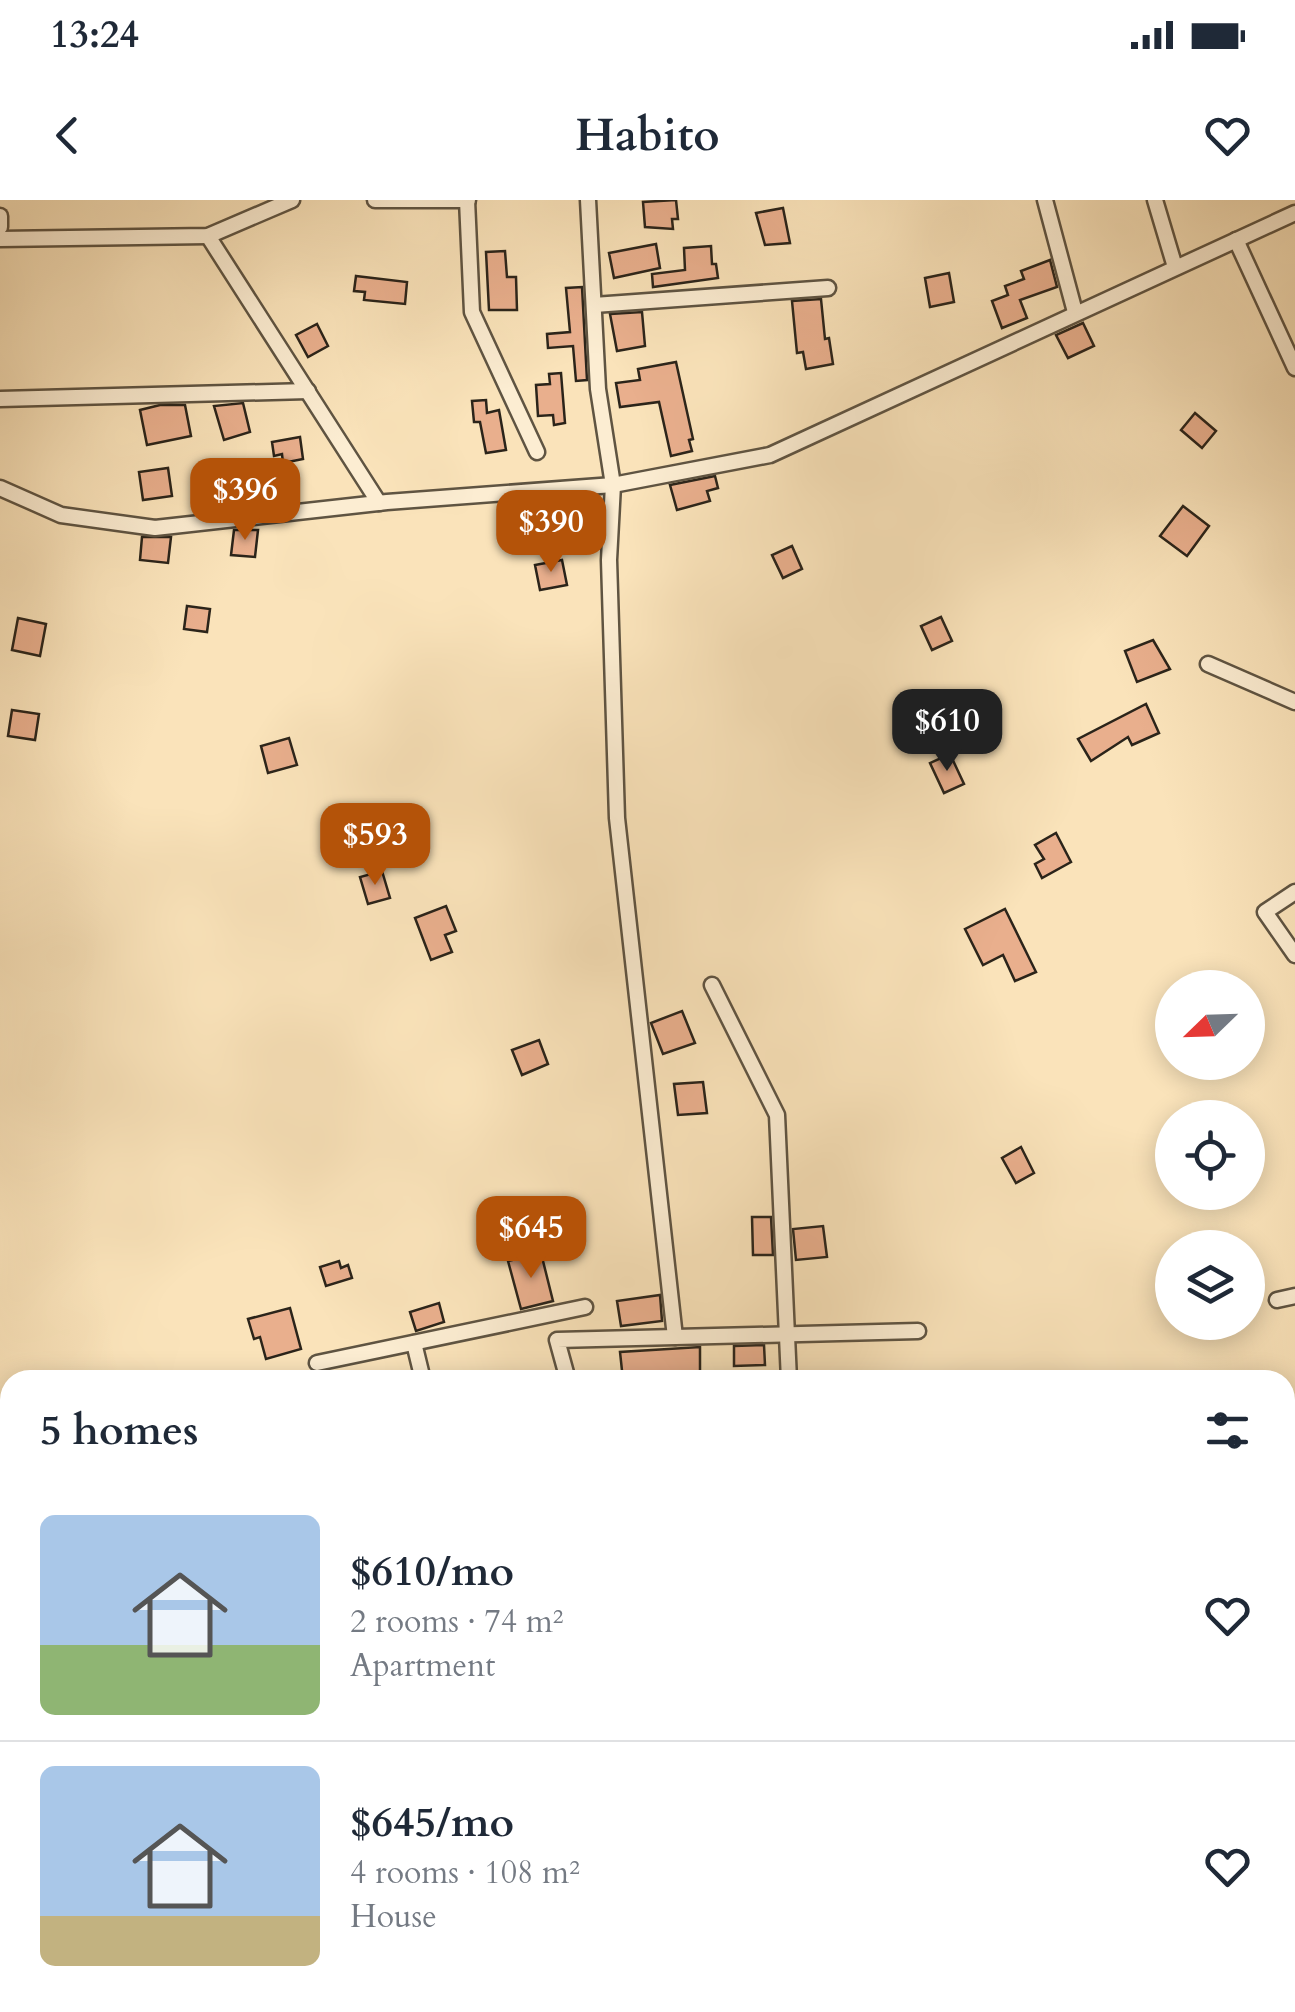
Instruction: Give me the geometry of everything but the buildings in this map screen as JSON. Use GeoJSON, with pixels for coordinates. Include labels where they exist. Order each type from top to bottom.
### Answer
{"type":"FeatureCollection","features":[{"type":"Feature","properties":{"kind":"street"},"geometry":{"type":"LineString","coordinates":[[0,240],[208,236],[292,200]]}},
{"type":"Feature","properties":{"kind":"street"},"geometry":{"type":"LineString","coordinates":[[375,200],[467,200],[472,312],[537,452]]}},
{"type":"Feature","properties":{"kind":"street"},"geometry":{"type":"LineString","coordinates":[[588,200],[598,388],[613,485],[609,560],[617,818],[675,1337]]}},
{"type":"Feature","properties":{"kind":"street"},"geometry":{"type":"LineString","coordinates":[[1046,200],[1075,312]]}},
{"type":"Feature","properties":{"kind":"street"},"geometry":{"type":"LineString","coordinates":[[1154,200],[1175,266]]}},
{"type":"Feature","properties":{"kind":"street"},"geometry":{"type":"LineString","coordinates":[[0,488],[62,515],[155,528],[379,503],[613,485],[770,455],[1288,216],[1277,200]]}},
{"type":"Feature","properties":{"kind":"street"},"geometry":{"type":"LineString","coordinates":[[0,216],[0,227]]}},
{"type":"Feature","properties":{"kind":"street"},"geometry":{"type":"LineString","coordinates":[[208,236],[379,503]]}},
{"type":"Feature","properties":{"kind":"street"},"geometry":{"type":"LineString","coordinates":[[1236,240],[1295,368]]}},
{"type":"Feature","properties":{"kind":"street"},"geometry":{"type":"LineString","coordinates":[[594,305],[828,288]]}},
{"type":"Feature","properties":{"kind":"street"},"geometry":{"type":"LineString","coordinates":[[0,399],[308,391]]}},
{"type":"Feature","properties":{"kind":"street"},"geometry":{"type":"LineString","coordinates":[[1208,664],[1295,702]]}},
{"type":"Feature","properties":{"kind":"street"},"geometry":{"type":"LineString","coordinates":[[1295,892],[1266,912],[1295,955]]}},
{"type":"Feature","properties":{"kind":"street"},"geometry":{"type":"LineString","coordinates":[[712,985],[777,1115],[789,1370]]}},
{"type":"Feature","properties":{"kind":"street"},"geometry":{"type":"LineString","coordinates":[[1277,1300],[1295,1296]]}},
{"type":"Feature","properties":{"kind":"street"},"geometry":{"type":"LineString","coordinates":[[317,1363],[585,1306]]}},
{"type":"Feature","properties":{"kind":"street"},"geometry":{"type":"LineString","coordinates":[[565,1370],[557,1340],[918,1331]]}},
{"type":"Feature","properties":{"kind":"street"},"geometry":{"type":"LineString","coordinates":[[414,1343],[421,1370]]}}]}
